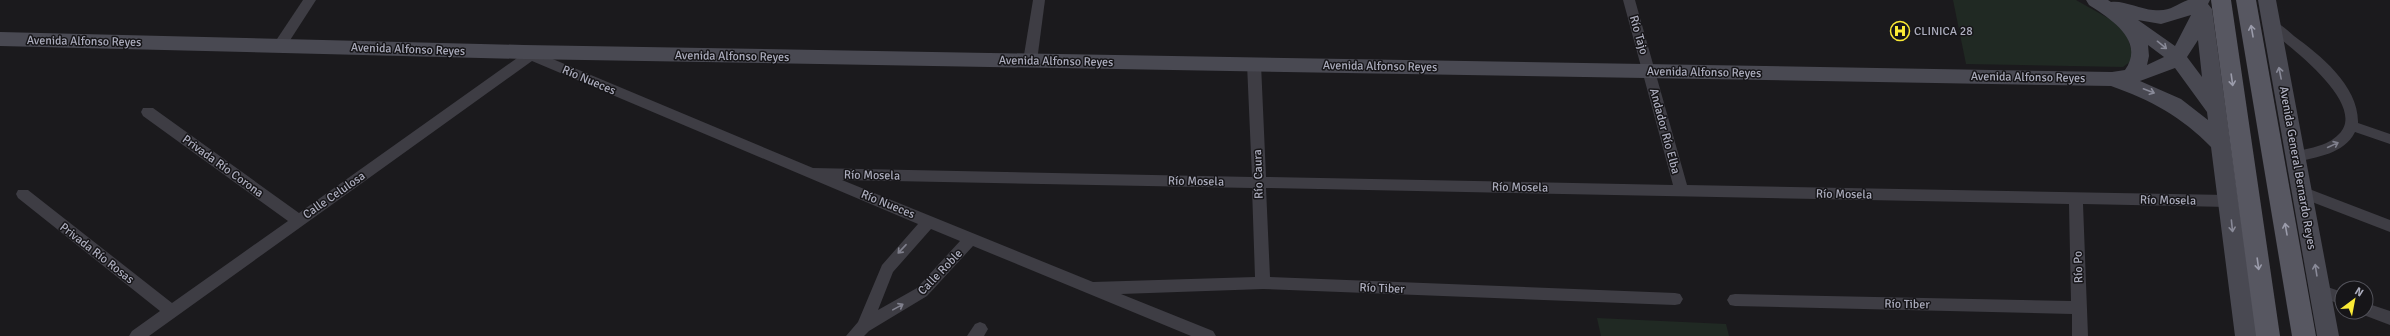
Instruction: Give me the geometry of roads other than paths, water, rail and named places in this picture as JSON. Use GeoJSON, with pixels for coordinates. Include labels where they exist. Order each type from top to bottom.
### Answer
{"type":"FeatureCollection","features":[{"type":"Feature","properties":{"kind":"main road","name":"Avenida General Bernardo Reyes"},"geometry":{"type":"LineString","coordinates":[[2246,0],[2304,336]]}},
{"type":"Feature","properties":{"kind":"main road"},"geometry":{"type":"LineString","coordinates":[[2207,2],[2268,336]]}},
{"type":"Feature","properties":{"kind":"street"},"geometry":{"type":"LineString","coordinates":[[280,46],[310,0]]}},
{"type":"Feature","properties":{"kind":"street"},"geometry":{"type":"LineString","coordinates":[[1030,60],[1039,0]]}},
{"type":"Feature","properties":{"kind":"street","name":"Río Tajo"},"geometry":{"type":"LineString","coordinates":[[1629,0],[1649,71]]}},
{"type":"Feature","properties":{"kind":"street"},"geometry":{"type":"LineString","coordinates":[[2095,0],[2178,58],[2216,111]]}},
{"type":"Feature","properties":{"kind":"street"},"geometry":{"type":"LineString","coordinates":[[2106,0],[2136,13],[2164,18],[2207,2],[2216,111],[2222,146],[2246,336]]}},
{"type":"Feature","properties":{"kind":"street","name":"Avenida General Bernardo Reyes"},"geometry":{"type":"LineString","coordinates":[[2267,0],[2304,193],[2319,290],[2328,336]]}},
{"type":"Feature","properties":{"kind":"street","name":"Avenida Alfonso Reyes"},"geometry":{"type":"LineString","coordinates":[[0,39],[528,54],[1030,60],[2112,79],[2131,76],[2163,67],[2178,58],[2189,40],[2207,2]]}},
{"type":"Feature","properties":{"kind":"street"},"geometry":{"type":"LineString","coordinates":[[2125,20],[2136,35],[2141,50],[2139,64],[2131,76]]}},
{"type":"Feature","properties":{"kind":"street"},"geometry":{"type":"LineString","coordinates":[[2271,25],[2328,72],[2346,99],[2352,126],[2343,140],[2326,148],[2296,157]]}},
{"type":"Feature","properties":{"kind":"street","name":"Río Nueces"},"geometry":{"type":"LineString","coordinates":[[528,54],[812,174],[971,238],[1089,289],[1208,336]]}},
{"type":"Feature","properties":{"kind":"street","name":"Calle Celulosa"},"geometry":{"type":"LineString","coordinates":[[137,336],[528,54]]}},
{"type":"Feature","properties":{"kind":"street","name":"Río Caura"},"geometry":{"type":"LineString","coordinates":[[1254,64],[1263,284]]}},
{"type":"Feature","properties":{"kind":"street","name":"Andador Río Elba"},"geometry":{"type":"LineString","coordinates":[[1649,71],[1682,191]]}},
{"type":"Feature","properties":{"kind":"street","name":"Avenida Alfonso Reyes"},"geometry":{"type":"LineString","coordinates":[[2112,79],[2175,103],[2199,122],[2222,146]]}},
{"type":"Feature","properties":{"kind":"street","name":"Privada Río Corona"},"geometry":{"type":"LineString","coordinates":[[148,112],[298,220]]}},
{"type":"Feature","properties":{"kind":"street"},"geometry":{"type":"LineString","coordinates":[[2352,126],[2390,139]]}},
{"type":"Feature","properties":{"kind":"street","name":"Río Mosela"},"geometry":{"type":"LineString","coordinates":[[812,174],[2228,201]]}},
{"type":"Feature","properties":{"kind":"street"},"geometry":{"type":"LineString","coordinates":[[2304,193],[2390,226]]}},
{"type":"Feature","properties":{"kind":"street","name":"Privada Río Rosas"},"geometry":{"type":"LineString","coordinates":[[23,194],[171,311]]}},
{"type":"Feature","properties":{"kind":"street","name":"Río Po"},"geometry":{"type":"LineString","coordinates":[[2076,198],[2080,336]]}},
{"type":"Feature","properties":{"kind":"street","name":"Calle Roble"},"geometry":{"type":"LineString","coordinates":[[859,331],[887,268],[929,221]]}},
{"type":"Feature","properties":{"kind":"street","name":"Calle Roble"},"geometry":{"type":"LineString","coordinates":[[859,331],[922,292],[971,238]]}},
{"type":"Feature","properties":{"kind":"street","name":"Río Tiber"},"geometry":{"type":"LineString","coordinates":[[1089,289],[1263,284],[1675,300]]}},
{"type":"Feature","properties":{"kind":"street"},"geometry":{"type":"LineString","coordinates":[[2319,290],[2334,296]]}},
{"type":"Feature","properties":{"kind":"street","name":"Río Tiber"},"geometry":{"type":"LineString","coordinates":[[1735,300],[2079,308]]}},
{"type":"Feature","properties":{"kind":"street"},"geometry":{"type":"LineString","coordinates":[[2374,312],[2390,318]]}},
{"type":"Feature","properties":{"kind":"place","name":"CLINICA 28"},"geometry":{"type":"Point","coordinates":[1900,31]}}]}
